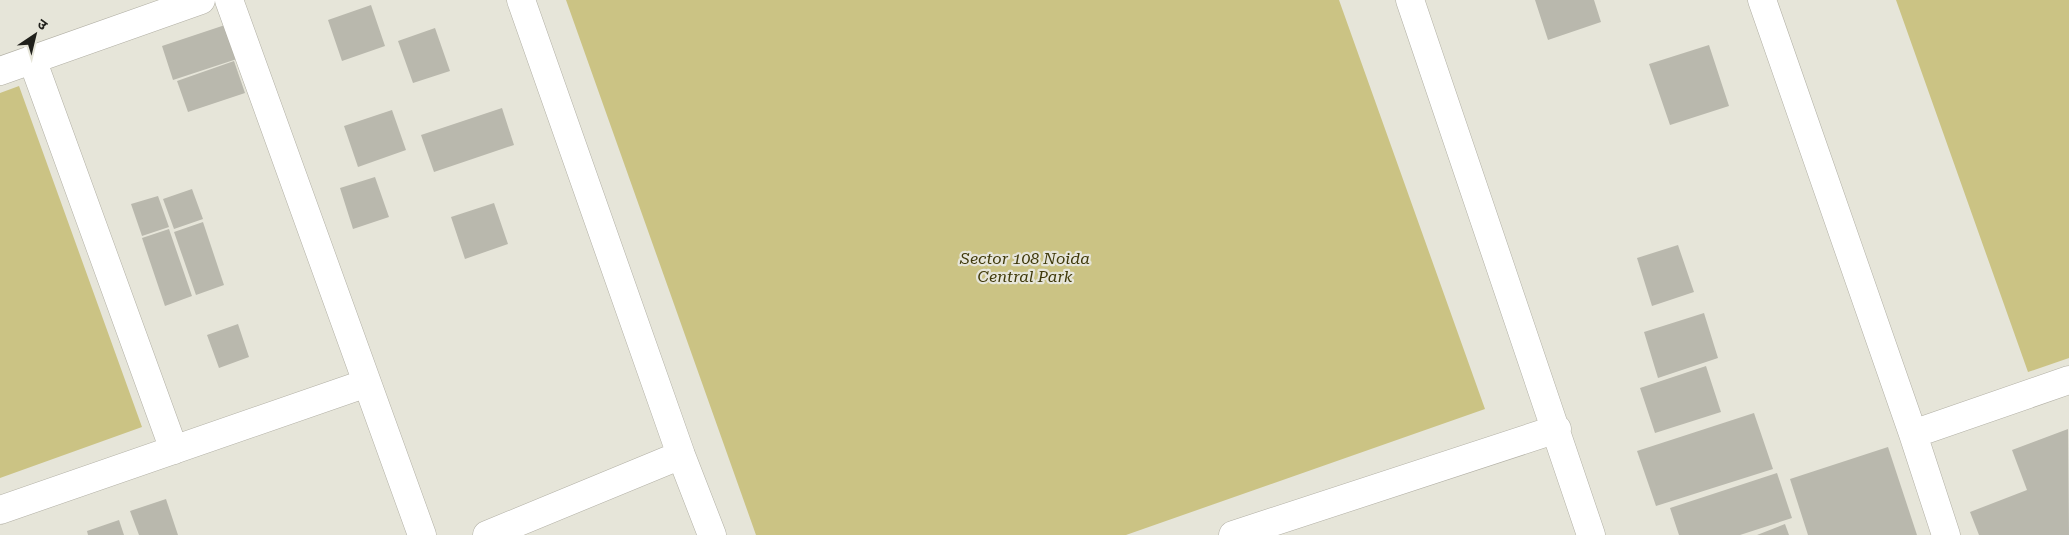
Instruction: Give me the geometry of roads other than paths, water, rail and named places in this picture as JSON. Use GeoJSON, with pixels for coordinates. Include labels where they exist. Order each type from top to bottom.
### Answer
{"type":"FeatureCollection","features":[{"type":"Feature","properties":{"kind":"street"},"geometry":{"type":"LineString","coordinates":[[0,71],[201,0]]}},
{"type":"Feature","properties":{"kind":"street"},"geometry":{"type":"LineString","coordinates":[[230,0],[422,535]]}},
{"type":"Feature","properties":{"kind":"street"},"geometry":{"type":"LineString","coordinates":[[521,0],[681,455],[712,535]]}},
{"type":"Feature","properties":{"kind":"street"},"geometry":{"type":"LineString","coordinates":[[1410,0],[1557,429],[1591,535]]}},
{"type":"Feature","properties":{"kind":"street"},"geometry":{"type":"LineString","coordinates":[[1762,0],[1913,434],[1946,535]]}},
{"type":"Feature","properties":{"kind":"street"},"geometry":{"type":"LineString","coordinates":[[32,59],[174,450]]}},
{"type":"Feature","properties":{"kind":"street"},"geometry":{"type":"LineString","coordinates":[[1913,434],[2069,380]]}},
{"type":"Feature","properties":{"kind":"street"},"geometry":{"type":"LineString","coordinates":[[0,510],[367,383]]}},
{"type":"Feature","properties":{"kind":"street"},"geometry":{"type":"LineString","coordinates":[[1234,535],[1557,429]]}},
{"type":"Feature","properties":{"kind":"street"},"geometry":{"type":"LineString","coordinates":[[487,535],[681,455]]}},
{"type":"Feature","properties":{"kind":"park label","name":"Sector 108 Noida Central Park"},"geometry":{"type":"Point","coordinates":[1025,267]}}]}
